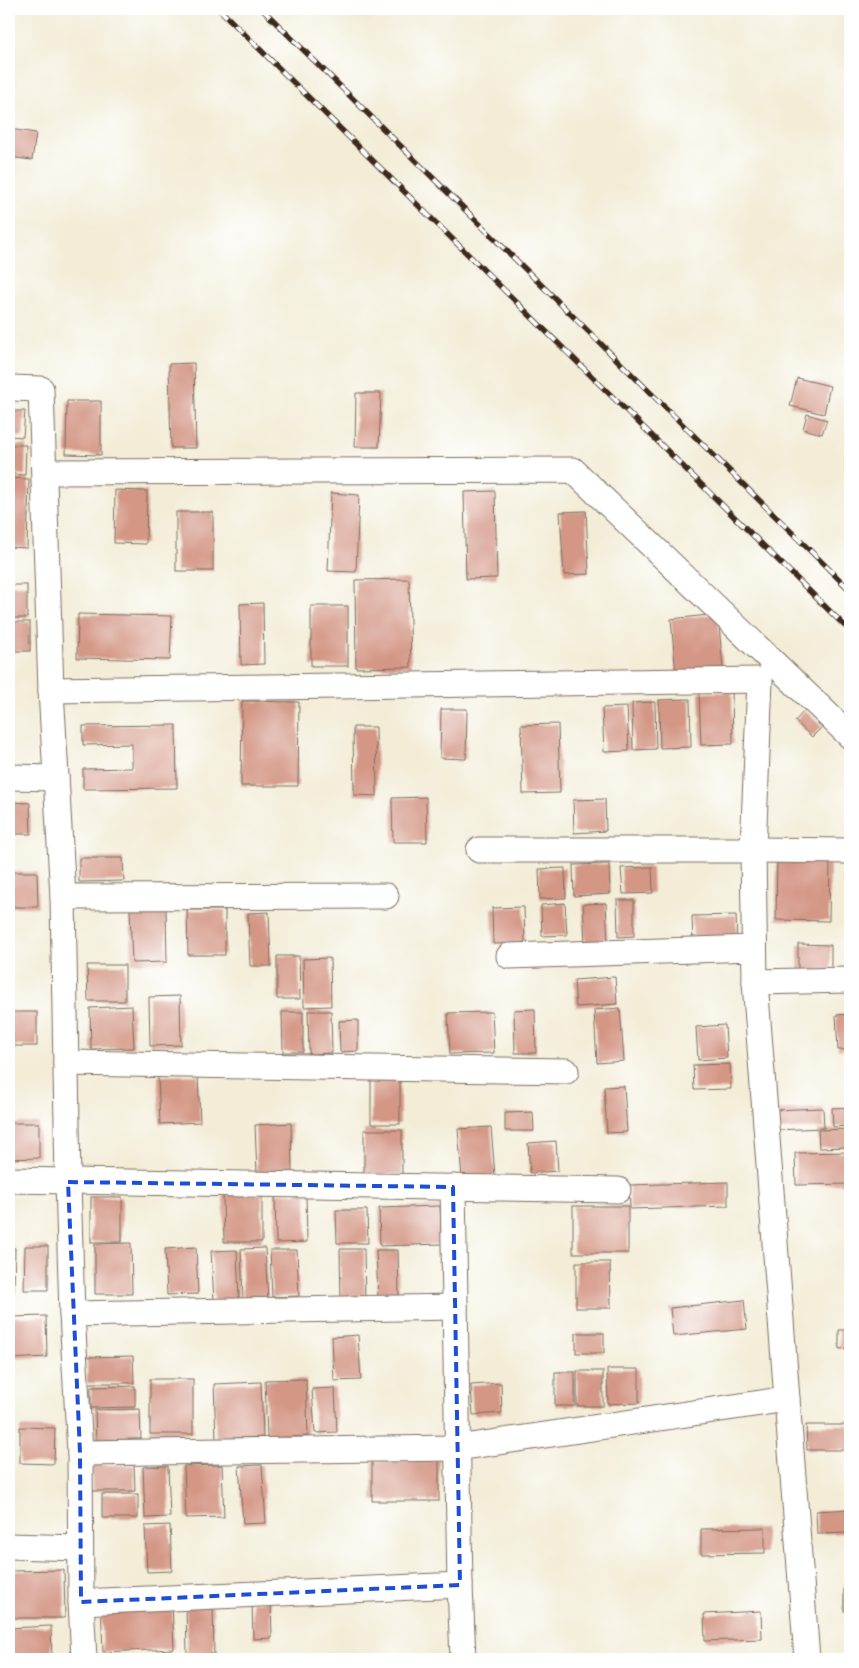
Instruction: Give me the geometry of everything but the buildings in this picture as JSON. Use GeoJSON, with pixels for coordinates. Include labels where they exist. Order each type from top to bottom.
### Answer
{"type":"FeatureCollection","features":[{"type":"Feature","properties":{"kind":"street"},"geometry":{"type":"LineString","coordinates":[[9,388],[42,389],[51,690],[63,897],[68,1182],[72,1314],[80,1453],[81,1602],[84,1659]]}},
{"type":"Feature","properties":{"kind":"street"},"geometry":{"type":"LineString","coordinates":[[44,472],[573,470],[850,736]]}},
{"type":"Feature","properties":{"kind":"street"},"geometry":{"type":"LineString","coordinates":[[51,690],[760,680],[753,850],[755,982],[807,1659]]}},
{"type":"Feature","properties":{"kind":"street"},"geometry":{"type":"LineString","coordinates":[[9,777],[56,778]]}},
{"type":"Feature","properties":{"kind":"street"},"geometry":{"type":"LineString","coordinates":[[479,850],[850,851]]}},
{"type":"Feature","properties":{"kind":"street"},"geometry":{"type":"LineString","coordinates":[[63,897],[386,896]]}},
{"type":"Feature","properties":{"kind":"street"},"geometry":{"type":"LineString","coordinates":[[509,956],[754,948]]}},
{"type":"Feature","properties":{"kind":"street"},"geometry":{"type":"LineString","coordinates":[[755,982],[850,980]]}},
{"type":"Feature","properties":{"kind":"street"},"geometry":{"type":"LineString","coordinates":[[66,1063],[566,1071]]}},
{"type":"Feature","properties":{"kind":"street"},"geometry":{"type":"LineString","coordinates":[[9,1180],[618,1190]]}},
{"type":"Feature","properties":{"kind":"street"},"geometry":{"type":"LineString","coordinates":[[452,1187],[463,1659]]}},
{"type":"Feature","properties":{"kind":"street"},"geometry":{"type":"LineString","coordinates":[[72,1314],[455,1307]]}},
{"type":"Feature","properties":{"kind":"street"},"geometry":{"type":"LineString","coordinates":[[80,1453],[457,1448],[787,1399]]}},
{"type":"Feature","properties":{"kind":"street"},"geometry":{"type":"LineString","coordinates":[[9,1546],[80,1548]]}},
{"type":"Feature","properties":{"kind":"street"},"geometry":{"type":"LineString","coordinates":[[81,1602],[460,1585]]}},
{"type":"Feature","properties":{"kind":"highlighted area"},"geometry":{"type":"Polygon","coordinates":[[[68,1182],[453,1187],[460,1585],[81,1602],[80,1453],[68,1182]]]}},
{"type":"Feature","properties":{"kind":"railway"},"geometry":{"type":"LineString","coordinates":[[219,9],[850,631]]}},
{"type":"Feature","properties":{"kind":"railway"},"geometry":{"type":"LineString","coordinates":[[262,9],[850,590]]}}]}
